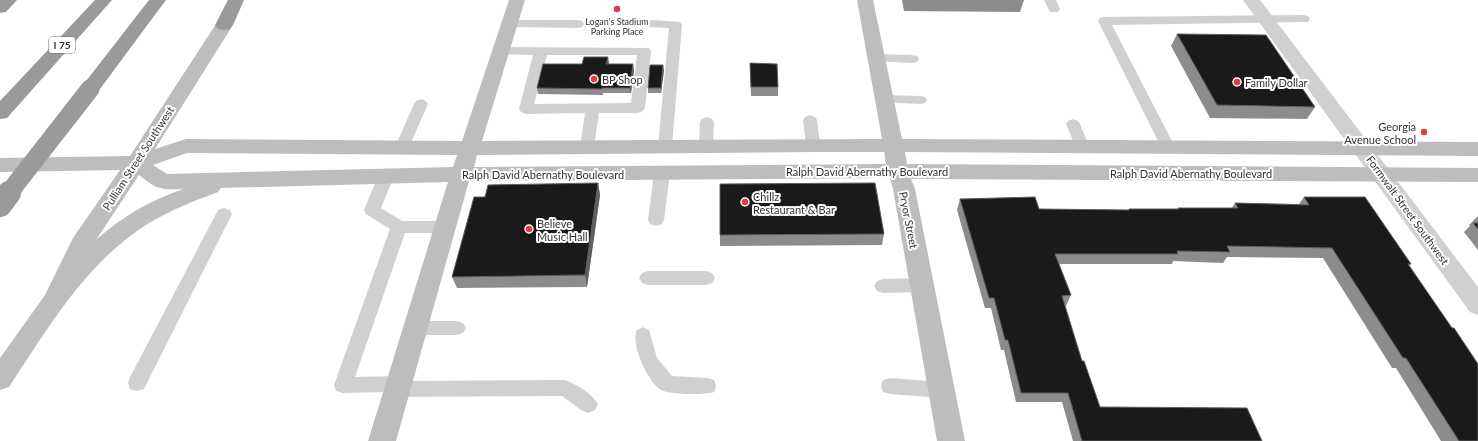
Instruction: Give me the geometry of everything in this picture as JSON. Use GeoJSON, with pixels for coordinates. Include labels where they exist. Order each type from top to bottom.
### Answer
{"type":"FeatureCollection","features":[{"type":"Feature","properties":{"kind":"highway"},"geometry":{"type":"LineString","coordinates":[[0,8],[9,0]]}},
{"type":"Feature","properties":{"kind":"highway","name":"I 75"},"geometry":{"type":"LineString","coordinates":[[0,113],[104,0]]}},
{"type":"Feature","properties":{"kind":"highway"},"geometry":{"type":"LineString","coordinates":[[0,205],[158,0]]}},
{"type":"Feature","properties":{"kind":"highway"},"geometry":{"type":"LineString","coordinates":[[224,25],[236,0]]}},
{"type":"Feature","properties":{"kind":"main road"},"geometry":{"type":"LineString","coordinates":[[382,441],[461,174],[517,0]]}},
{"type":"Feature","properties":{"kind":"main road","name":"Pryor Street"},"geometry":{"type":"LineString","coordinates":[[865,0],[898,171],[904,189],[951,441]]}},
{"type":"Feature","properties":{"kind":"main road","name":"Pulliam Street Southwest"},"geometry":{"type":"LineString","coordinates":[[57,295],[81,244],[136,163],[224,25]]}},
{"type":"Feature","properties":{"kind":"main road"},"geometry":{"type":"LineString","coordinates":[[0,165],[136,163],[186,146],[469,148],[893,145],[1478,149]]}},
{"type":"Feature","properties":{"kind":"main road"},"geometry":{"type":"LineString","coordinates":[[257,180],[275,147]]}},
{"type":"Feature","properties":{"kind":"main road","name":"Ralph David Abernathy Boulevard"},"geometry":{"type":"LineString","coordinates":[[136,163],[163,182],[461,174],[898,171],[1478,175]]}},
{"type":"Feature","properties":{"kind":"main road","name":"Pulliam Street Southwest"},"geometry":{"type":"LineString","coordinates":[[0,379],[57,295],[90,256],[126,227],[151,210],[193,192],[235,180]]}},
{"type":"Feature","properties":{"kind":"street"},"geometry":{"type":"LineString","coordinates":[[224,25],[241,0]]}},
{"type":"Feature","properties":{"kind":"street","name":"Formwalt Street Southwest"},"geometry":{"type":"LineString","coordinates":[[1251,0],[1478,305]]}},
{"type":"Feature","properties":{"kind":"lane"},"geometry":{"type":"LineString","coordinates":[[1168,147],[1104,21],[1304,19]]}},
{"type":"Feature","properties":{"kind":"lane"},"geometry":{"type":"LineString","coordinates":[[509,24],[578,24]]}},
{"type":"Feature","properties":{"kind":"lane"},"geometry":{"type":"LineString","coordinates":[[652,24],[676,25],[665,146]]}},
{"type":"Feature","properties":{"kind":"lane"},"geometry":{"type":"LineString","coordinates":[[500,51],[541,51],[644,51],[638,108],[526,109],[541,51]]}},
{"type":"Feature","properties":{"kind":"lane"},"geometry":{"type":"LineString","coordinates":[[876,58],[912,59]]}},
{"type":"Feature","properties":{"kind":"lane"},"geometry":{"type":"LineString","coordinates":[[884,99],[920,100]]}},
{"type":"Feature","properties":{"kind":"lane"},"geometry":{"type":"LineString","coordinates":[[402,147],[421,104]]}},
{"type":"Feature","properties":{"kind":"lane"},"geometry":{"type":"LineString","coordinates":[[587,147],[593,109]]}},
{"type":"Feature","properties":{"kind":"lane"},"geometry":{"type":"LineString","coordinates":[[810,120],[813,145]]}},
{"type":"Feature","properties":{"kind":"lane"},"geometry":{"type":"LineString","coordinates":[[706,146],[707,122]]}},
{"type":"Feature","properties":{"kind":"lane"},"geometry":{"type":"LineString","coordinates":[[1073,124],[1082,146]]}},
{"type":"Feature","properties":{"kind":"lane"},"geometry":{"type":"LineString","coordinates":[[656,220],[662,173]]}},
{"type":"Feature","properties":{"kind":"lane"},"geometry":{"type":"LineString","coordinates":[[386,176],[372,210],[398,227],[446,227]]}},
{"type":"Feature","properties":{"kind":"lane"},"geometry":{"type":"LineString","coordinates":[[137,383],[224,214]]}},
{"type":"Feature","properties":{"kind":"lane"},"geometry":{"type":"LineString","coordinates":[[398,227],[343,385],[398,387],[565,388],[588,404]]}},
{"type":"Feature","properties":{"kind":"lane"},"geometry":{"type":"LineString","coordinates":[[648,278],[706,278]]}},
{"type":"Feature","properties":{"kind":"lane"},"geometry":{"type":"LineString","coordinates":[[883,286],[922,284]]}},
{"type":"Feature","properties":{"kind":"lane"},"geometry":{"type":"LineString","coordinates":[[416,328],[456,328]]}},
{"type":"Feature","properties":{"kind":"lane"},"geometry":{"type":"LineString","coordinates":[[643,335],[649,361],[667,384],[707,386]]}},
{"type":"Feature","properties":{"kind":"lane"},"geometry":{"type":"LineString","coordinates":[[890,386],[941,390]]}},
{"type":"Feature","properties":{"kind":"building","name":"Family Dollar"},"geometry":{"type":"Polygon","coordinates":[[[1177,34],[1266,35],[1315,107],[1217,105],[1177,34]]]}},
{"type":"Feature","properties":{"kind":"building"},"geometry":{"type":"Polygon","coordinates":[[[584,57],[608,57],[606,64],[633,64],[630,88],[537,88],[543,64],[582,64],[584,57]]]}},
{"type":"Feature","properties":{"kind":"building"},"geometry":{"type":"Polygon","coordinates":[[[750,63],[777,64],[778,87],[751,87],[750,63]]]}},
{"type":"Feature","properties":{"kind":"building"},"geometry":{"type":"Polygon","coordinates":[[[650,65],[663,65],[661,88],[648,88],[650,65]]]}},
{"type":"Feature","properties":{"kind":"building","name":"Believe Music Hall"},"geometry":{"type":"Polygon","coordinates":[[[598,183],[585,275],[452,277],[474,197],[485,197],[488,185],[598,183]]]}},
{"type":"Feature","properties":{"kind":"building"},"geometry":{"type":"Polygon","coordinates":[[[875,183],[884,234],[720,235],[720,184],[875,183]]]}},
{"type":"Feature","properties":{"kind":"building"},"geometry":{"type":"Polygon","coordinates":[[[1035,197],[1039,209],[1129,210],[1238,208],[1235,203],[1309,205],[1304,197],[1365,197],[1411,264],[1408,264],[1478,364],[1478,441],[1459,441],[1406,358],[1403,358],[1332,248],[1227,246],[1230,252],[1177,251],[1178,254],[1055,254],[1071,295],[1062,296],[1082,361],[1084,361],[1100,407],[1247,408],[1262,441],[1082,441],[1068,393],[1021,393],[1008,340],[1005,340],[994,298],[989,298],[960,199],[1035,197]]]}},
{"type":"Feature","properties":{"kind":"building"},"geometry":{"type":"Polygon","coordinates":[[[1473,223],[1478,223],[1478,229],[1473,223]]]}},
{"type":"Feature","properties":{"kind":"place","name":"Logan's Stadium Parking Place"},"geometry":{"type":"Point","coordinates":[617,9]}},
{"type":"Feature","properties":{"kind":"place","name":"BP Shop"},"geometry":{"type":"Point","coordinates":[594,79]}},
{"type":"Feature","properties":{"kind":"place","name":"Family Dollar"},"geometry":{"type":"Point","coordinates":[1237,82]}},
{"type":"Feature","properties":{"kind":"place","name":"Georgia Avenue School"},"geometry":{"type":"Point","coordinates":[1424,132]}},
{"type":"Feature","properties":{"kind":"place","name":"Chillz Restaurant & Bar"},"geometry":{"type":"Point","coordinates":[745,202]}},
{"type":"Feature","properties":{"kind":"place","name":"Believe Music Hall"},"geometry":{"type":"Point","coordinates":[529,229]}}]}
